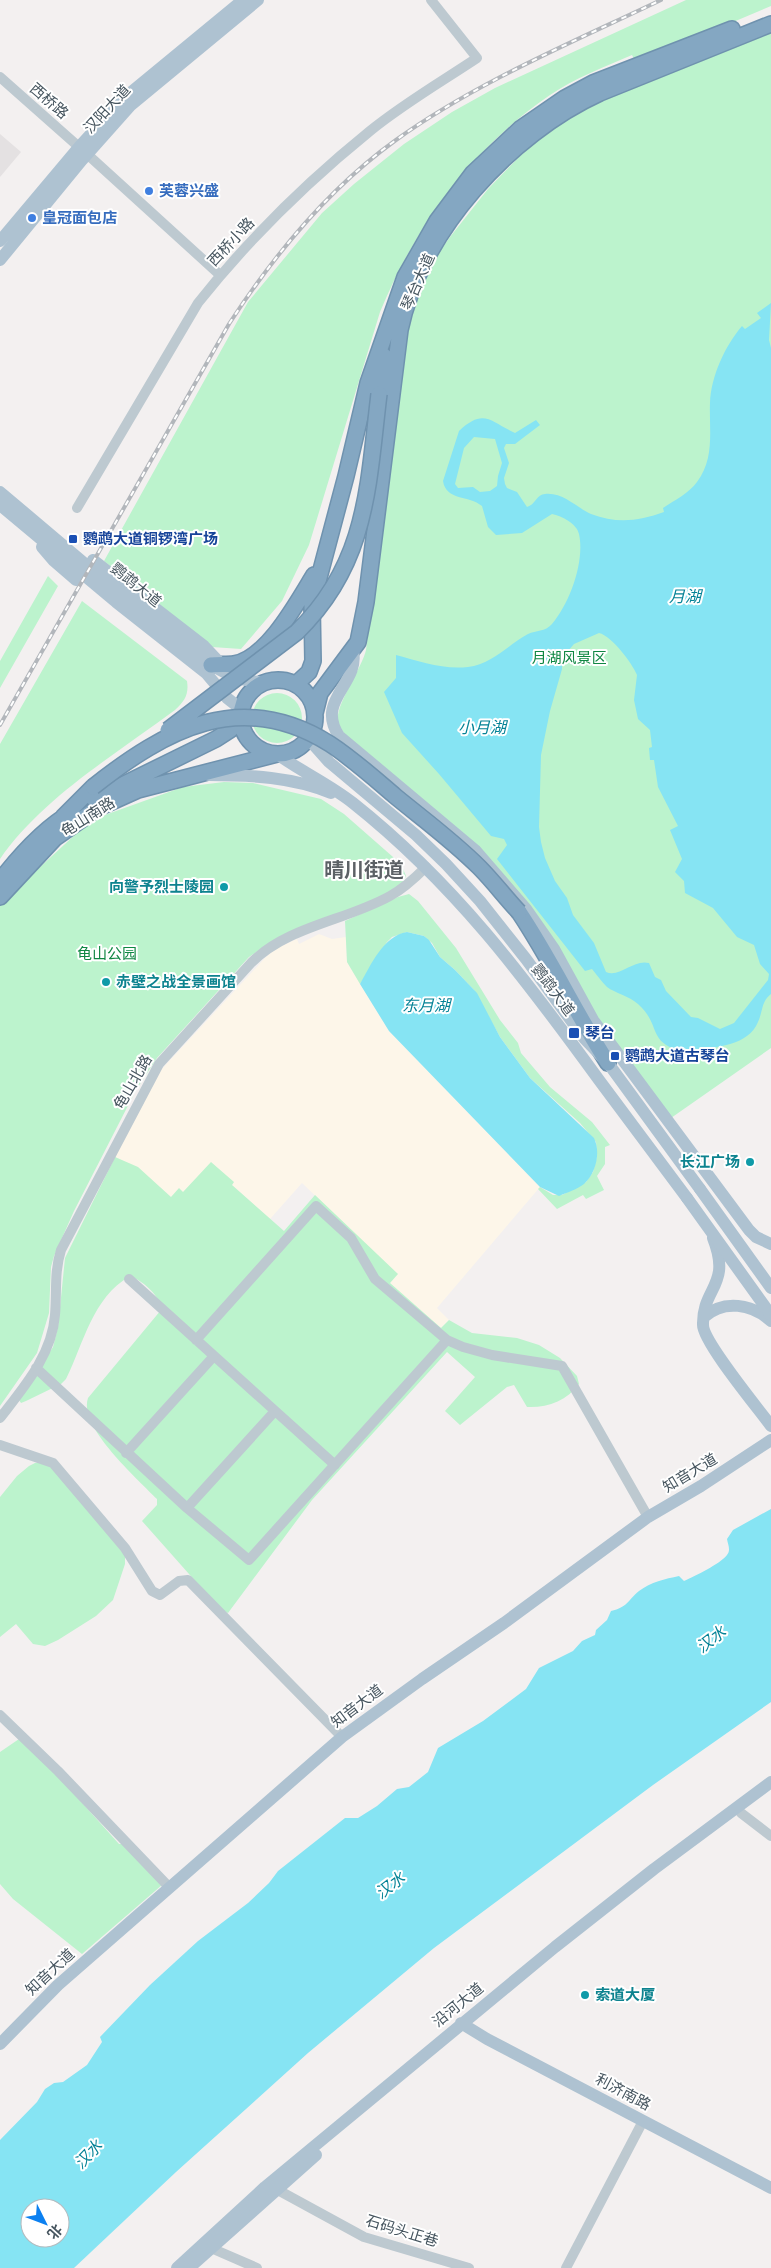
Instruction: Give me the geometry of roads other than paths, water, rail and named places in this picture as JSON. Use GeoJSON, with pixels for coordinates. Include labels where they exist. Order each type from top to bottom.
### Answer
{"type":"FeatureCollection","features":[{"type":"Feature","properties":{"kind":"highway","name":"琴台大道"},"geometry":{"type":"LineString","coordinates":[[296,684],[309,672],[313,661],[312,604],[368,383],[388,322],[413,261],[448,205],[473,173],[520,129],[565,98],[593,83],[771,14]]}},
{"type":"Feature","properties":{"kind":"highway","name":"琴台大道"},"geometry":{"type":"LineString","coordinates":[[314,713],[320,693],[358,642],[366,602],[401,322],[415,283],[445,229],[468,198],[516,147],[558,116],[600,94],[771,24]]}},
{"type":"Feature","properties":{"kind":"highway"},"geometry":{"type":"LineString","coordinates":[[60,820],[93,787],[297,632],[312,617],[332,591],[355,544],[362,521],[388,322]]}},
{"type":"Feature","properties":{"kind":"highway"},"geometry":{"type":"LineString","coordinates":[[213,667],[235,664],[246,659],[272,638],[295,607],[323,561]]}},
{"type":"Feature","properties":{"kind":"highway"},"geometry":{"type":"LineString","coordinates":[[60,820],[116,787],[216,739],[230,730],[241,714],[249,693],[263,683],[280,680],[296,684],[312,702],[314,713],[312,731],[306,740],[298,748],[277,754],[261,750],[248,739],[243,729],[241,714]]}},
{"type":"Feature","properties":{"kind":"highway"},"geometry":{"type":"LineString","coordinates":[[119,767],[180,730],[222,718],[262,719],[302,730],[330,744],[465,854],[519,912],[548,957],[582,1022],[608,1064]]}},
{"type":"Feature","properties":{"kind":"highway","name":"龟山南路"},"geometry":{"type":"LineString","coordinates":[[0,897],[45,846],[85,815],[138,790],[277,754]]}},
{"type":"Feature","properties":{"kind":"highway","name":"龟山南路"},"geometry":{"type":"LineString","coordinates":[[0,881],[30,846],[60,820]]}},
{"type":"Feature","properties":{"kind":"main road","name":"汉阳大道"},"geometry":{"type":"LineString","coordinates":[[0,260],[83,150],[129,94],[251,1]]}},
{"type":"Feature","properties":{"kind":"main road","name":"汉阳大道"},"geometry":{"type":"LineString","coordinates":[[0,240],[83,150]]}},
{"type":"Feature","properties":{"kind":"main road","name":"鹦鹉大道"},"geometry":{"type":"LineString","coordinates":[[0,492],[24,518],[116,602],[213,667],[235,678],[263,683]]}},
{"type":"Feature","properties":{"kind":"main road","name":"鹦鹉大道"},"geometry":{"type":"LineString","coordinates":[[0,505],[24,518]]}},
{"type":"Feature","properties":{"kind":"main road"},"geometry":{"type":"LineString","coordinates":[[24,518],[68,541],[204,646],[213,667]]}},
{"type":"Feature","properties":{"kind":"main road"},"geometry":{"type":"LineString","coordinates":[[353,651],[356,661],[333,706],[333,725],[339,736],[475,850],[526,909],[554,949],[593,1020],[749,1230],[756,1237],[771,1244]]}},
{"type":"Feature","properties":{"kind":"main road","name":"鹦鹉大道"},"geometry":{"type":"LineString","coordinates":[[213,667],[227,698],[241,714]]}},
{"type":"Feature","properties":{"kind":"main road","name":"鹦鹉大道"},"geometry":{"type":"LineString","coordinates":[[312,731],[313,744],[340,773],[416,835],[466,884],[584,1038],[608,1064],[771,1288]]}},
{"type":"Feature","properties":{"kind":"main road"},"geometry":{"type":"LineString","coordinates":[[277,754],[327,784],[354,804]]}},
{"type":"Feature","properties":{"kind":"main road"},"geometry":{"type":"LineString","coordinates":[[200,775],[237,775],[299,782],[354,804]]}},
{"type":"Feature","properties":{"kind":"main road","name":"鹦鹉大道"},"geometry":{"type":"LineString","coordinates":[[354,804],[426,867],[471,913],[521,973],[771,1315]]}},
{"type":"Feature","properties":{"kind":"main road"},"geometry":{"type":"LineString","coordinates":[[711,1233],[718,1252],[721,1268],[717,1283],[704,1311],[704,1333],[771,1426]]}},
{"type":"Feature","properties":{"kind":"main road"},"geometry":{"type":"LineString","coordinates":[[731,1233],[748,1240],[771,1244]]}},
{"type":"Feature","properties":{"kind":"main road"},"geometry":{"type":"LineString","coordinates":[[704,1317],[718,1308],[732,1305],[756,1310],[771,1321]]}},
{"type":"Feature","properties":{"kind":"main road","name":"知音大道"},"geometry":{"type":"LineString","coordinates":[[0,2044],[58,1985],[342,1737],[430,1673],[504,1623],[648,1517],[701,1486],[771,1440]]}},
{"type":"Feature","properties":{"kind":"main road","name":"沿河大道"},"geometry":{"type":"LineString","coordinates":[[189,2268],[465,2026],[639,1880],[771,1782]]}},
{"type":"Feature","properties":{"kind":"main road","name":"沿河大道"},"geometry":{"type":"LineString","coordinates":[[176,2268],[265,2187],[465,2026],[771,1790]]}},
{"type":"Feature","properties":{"kind":"main road","name":"利济南路"},"geometry":{"type":"LineString","coordinates":[[465,2026],[771,2188]]}},
{"type":"Feature","properties":{"kind":"street","name":"西桥小路"},"geometry":{"type":"LineString","coordinates":[[77,508],[198,303],[220,275],[298,194],[371,130],[477,58],[431,0]]}},
{"type":"Feature","properties":{"kind":"street","name":"西桥路"},"geometry":{"type":"LineString","coordinates":[[0,77],[220,275]]}},
{"type":"Feature","properties":{"kind":"street","name":"龟山北路"},"geometry":{"type":"LineString","coordinates":[[0,1418],[44,1354],[53,1326],[56,1272],[61,1250],[159,1064],[267,948],[309,928],[391,896],[426,867]]}},
{"type":"Feature","properties":{"kind":"street"},"geometry":{"type":"LineString","coordinates":[[196,1340],[316,1206],[351,1238],[375,1279],[447,1340],[463,1348],[492,1355],[562,1366],[648,1517]]}},
{"type":"Feature","properties":{"kind":"street"},"geometry":{"type":"LineString","coordinates":[[129,1279],[335,1465]]}},
{"type":"Feature","properties":{"kind":"street"},"geometry":{"type":"LineString","coordinates":[[36,1368],[187,1508],[250,1560],[447,1340]]}},
{"type":"Feature","properties":{"kind":"street"},"geometry":{"type":"LineString","coordinates":[[126,1453],[214,1356]]}},
{"type":"Feature","properties":{"kind":"street"},"geometry":{"type":"LineString","coordinates":[[187,1508],[275,1411]]}},
{"type":"Feature","properties":{"kind":"street"},"geometry":{"type":"LineString","coordinates":[[0,1445],[53,1464],[124,1548],[152,1591],[160,1596],[179,1581],[188,1580],[342,1737]]}},
{"type":"Feature","properties":{"kind":"street"},"geometry":{"type":"LineString","coordinates":[[0,1715],[58,1770],[170,1887]]}},
{"type":"Feature","properties":{"kind":"street"},"geometry":{"type":"LineString","coordinates":[[741,1813],[771,1836]]}},
{"type":"Feature","properties":{"kind":"street"},"geometry":{"type":"LineString","coordinates":[[566,2268],[643,2121]]}},
{"type":"Feature","properties":{"kind":"street","name":"石码头正巷"},"geometry":{"type":"LineString","coordinates":[[276,2190],[364,2237],[469,2268]]}},
{"type":"Feature","properties":{"kind":"street"},"geometry":{"type":"LineString","coordinates":[[211,2248],[257,2268]]}},
{"type":"Feature","properties":{"kind":"water","name":"月湖"},"geometry":{"type":"Polygon","coordinates":[[[771,303],[769,340],[771,348],[771,994],[764,1003],[754,1030],[747,1036],[731,1044],[695,1049],[692,1054],[677,1050],[660,1040],[651,1020],[638,1004],[607,987],[592,969],[585,971],[497,859],[507,845],[504,839],[491,836],[402,733],[384,692],[396,678],[396,655],[440,666],[468,667],[485,662],[528,634],[546,628],[552,624],[565,605],[578,569],[580,556],[579,534],[578,530],[568,521],[552,514],[522,533],[496,535],[488,527],[482,506],[449,492],[443,481],[459,431],[481,418],[493,421],[515,433],[536,420],[540,425],[515,444],[506,444],[504,448],[509,463],[504,478],[505,484],[507,488],[517,492],[527,507],[542,494],[552,494],[564,498],[591,514],[610,519],[646,518],[664,512],[663,508],[690,490],[703,473],[709,454],[710,403],[716,372],[730,343],[742,326],[745,329],[761,318],[757,313],[771,303]],[[474,437],[464,448],[455,484],[458,488],[473,487],[480,492],[490,491],[497,486],[502,463],[495,439],[474,437]],[[599,633],[574,644],[562,658],[562,669],[550,711],[541,755],[539,827],[545,858],[555,881],[567,898],[573,915],[594,943],[606,972],[616,973],[643,962],[649,963],[655,977],[661,980],[666,991],[691,1017],[698,1018],[720,1029],[734,1023],[768,980],[769,974],[760,964],[754,945],[737,937],[713,908],[685,893],[684,881],[675,872],[682,859],[670,830],[678,826],[658,787],[654,760],[650,760],[649,748],[652,747],[650,730],[638,719],[634,700],[637,675],[615,644],[599,633]]]}},
{"type":"Feature","properties":{"kind":"water","name":"东月湖"},"geometry":{"type":"Polygon","coordinates":[[[407,932],[424,936],[429,940],[440,957],[477,993],[500,1037],[530,1078],[594,1138],[597,1150],[596,1162],[592,1174],[584,1184],[559,1196],[540,1187],[389,1031],[360,984],[373,960],[384,945],[391,939],[407,932]]]}},
{"type":"Feature","properties":{"kind":"water","name":"汉水"},"geometry":{"type":"Polygon","coordinates":[[[771,1509],[771,1702],[653,1785],[434,1948],[308,2053],[176,2172],[74,2268],[0,2268],[0,2140],[37,2102],[45,2089],[54,2083],[63,2082],[87,2065],[102,2042],[100,2037],[150,1985],[198,1941],[248,1903],[269,1883],[278,1871],[345,1818],[358,1818],[377,1806],[397,1789],[409,1787],[428,1772],[438,1748],[483,1721],[526,1689],[539,1668],[573,1651],[582,1641],[595,1635],[596,1630],[607,1620],[611,1611],[624,1606],[639,1591],[653,1583],[674,1577],[679,1576],[684,1581],[719,1562],[729,1551],[727,1539],[733,1530],[771,1509]]]}},
{"type":"Feature","properties":{"kind":"railway"},"geometry":{"type":"LineString","coordinates":[[0,725],[229,324],[246,298],[304,224],[348,179],[371,159],[427,119],[525,64],[661,0]]}},
{"type":"Feature","properties":{"kind":"place","name":"芙蓉兴盛"},"geometry":{"type":"Point","coordinates":[149,191]}},
{"type":"Feature","properties":{"kind":"place","name":"皇冠面包店"},"geometry":{"type":"Point","coordinates":[32,218]}},
{"type":"Feature","properties":{"kind":"place","name":"鹦鹉大道铜锣湾广场"},"geometry":{"type":"Point","coordinates":[73,539]}},
{"type":"Feature","properties":{"kind":"place","name":"向警予烈士陵园"},"geometry":{"type":"Point","coordinates":[224,887]}},
{"type":"Feature","properties":{"kind":"place","name":"赤壁之战全景画馆"},"geometry":{"type":"Point","coordinates":[106,982]}},
{"type":"Feature","properties":{"kind":"place","name":"琴台"},"geometry":{"type":"Point","coordinates":[574,1033]}},
{"type":"Feature","properties":{"kind":"place","name":"鹦鹉大道古琴台"},"geometry":{"type":"Point","coordinates":[615,1056]}},
{"type":"Feature","properties":{"kind":"place","name":"长江广场"},"geometry":{"type":"Point","coordinates":[750,1162]}},
{"type":"Feature","properties":{"kind":"place","name":"索道大厦"},"geometry":{"type":"Point","coordinates":[585,1995]}},
{"type":"Feature","properties":{"kind":"district","name":"晴川街道"},"geometry":{"type":"Point","coordinates":[364,870]}},
{"type":"Feature","properties":{"kind":"park label","name":"月湖风景区"},"geometry":{"type":"Point","coordinates":[569,658]}},
{"type":"Feature","properties":{"kind":"park label","name":"龟山公园"},"geometry":{"type":"Point","coordinates":[107,954]}},
{"type":"Feature","properties":{"kind":"water label","name":"小月湖"},"geometry":{"type":"Point","coordinates":[482,727]}}]}
